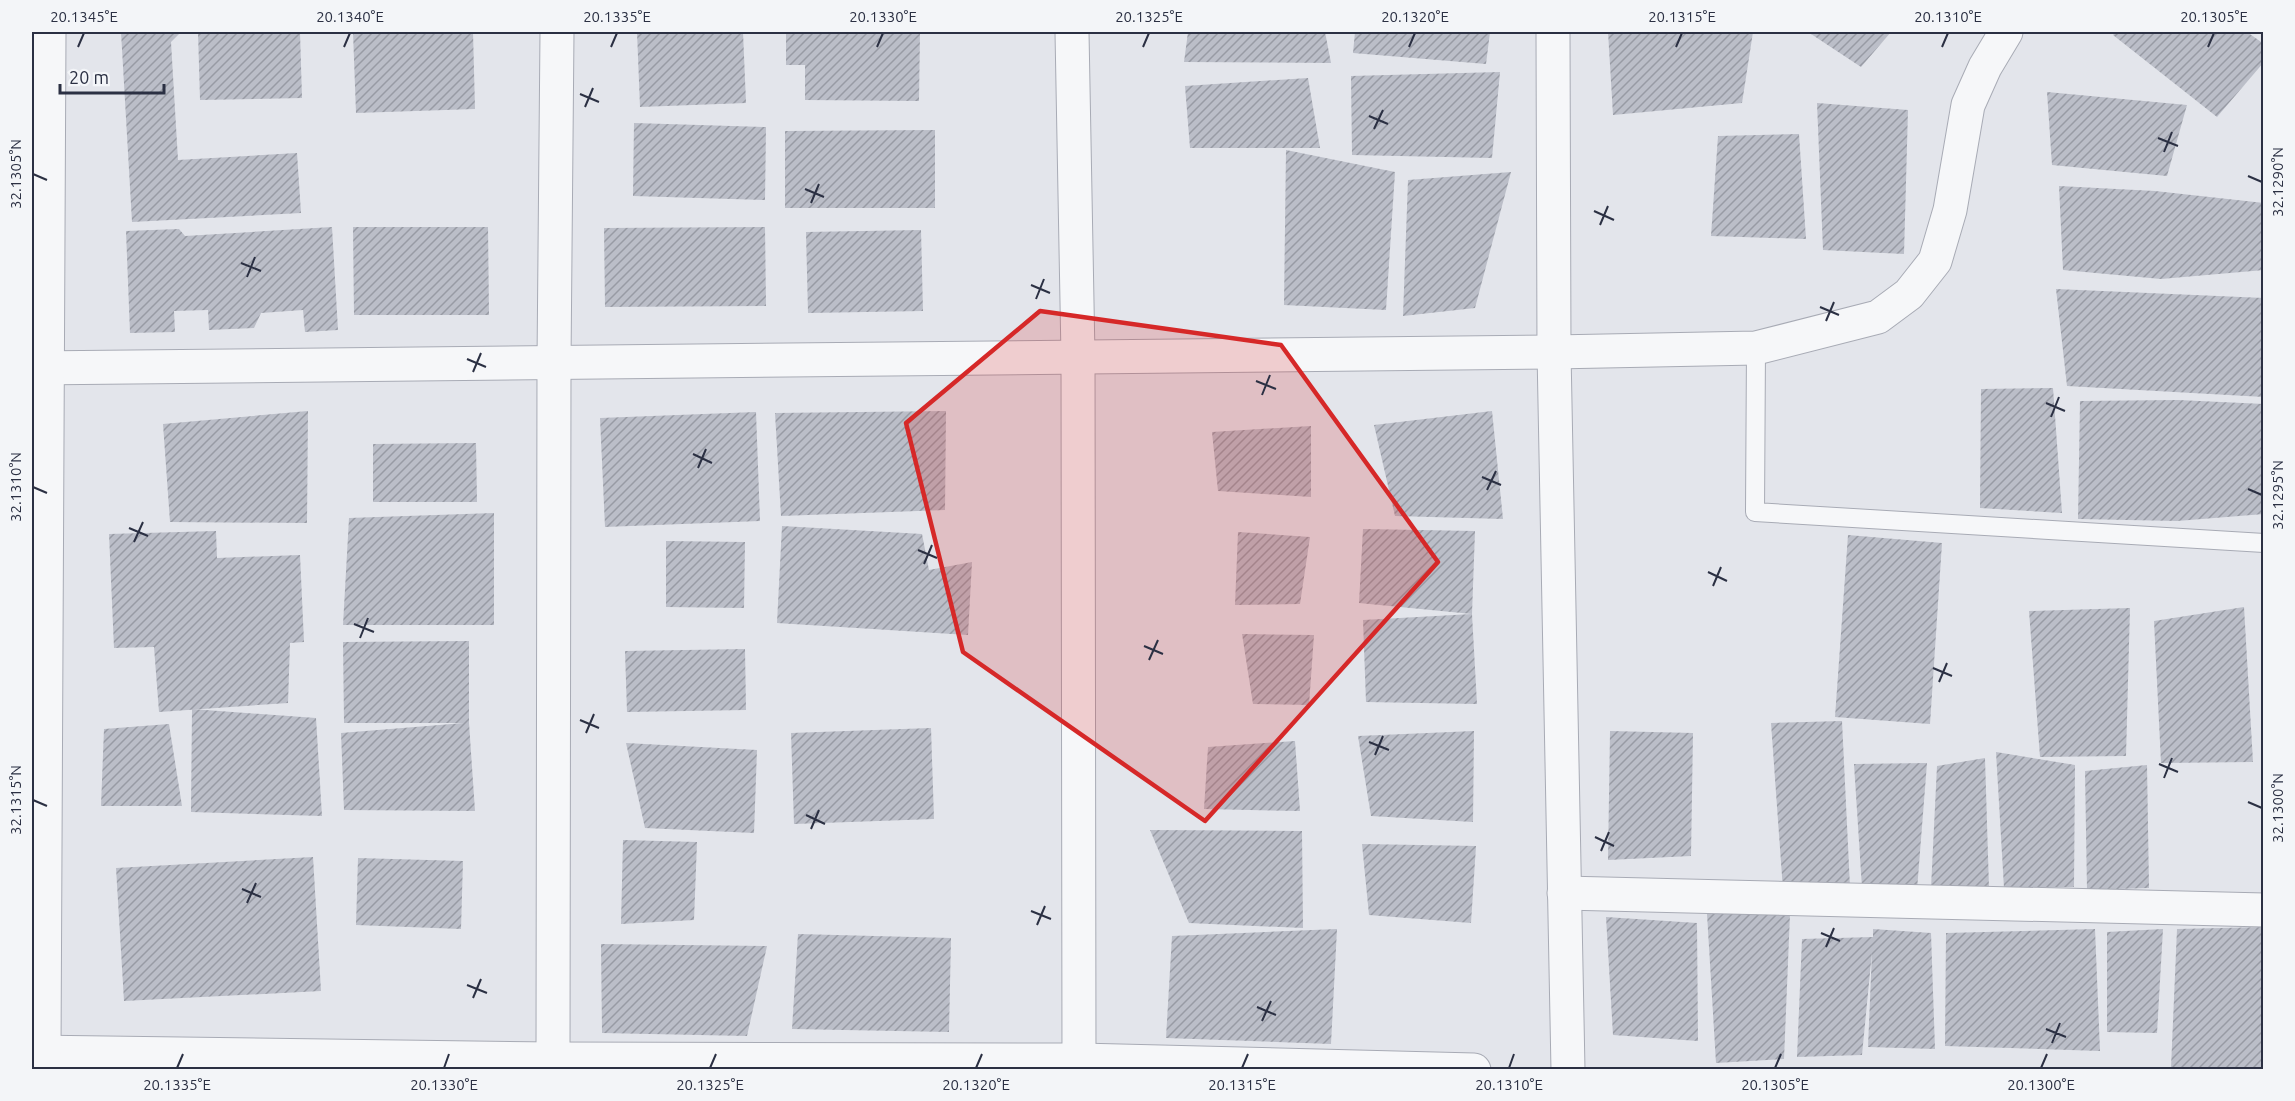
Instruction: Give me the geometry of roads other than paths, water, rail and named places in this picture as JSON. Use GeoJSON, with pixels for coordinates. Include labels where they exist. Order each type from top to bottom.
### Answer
{"type":"FeatureCollection","features":[{"type":"Feature","properties":{"kind":"street"},"geometry":{"type":"LineString","coordinates":[[49,32],[39,368],[38,1052],[1474,1070]]}},
{"type":"Feature","properties":{"kind":"street"},"geometry":{"type":"LineString","coordinates":[[554,1059],[554,362],[557,32]]}},
{"type":"Feature","properties":{"kind":"street"},"geometry":{"type":"LineString","coordinates":[[1072,32],[1078,356],[1079,1065]]}},
{"type":"Feature","properties":{"kind":"street"},"geometry":{"type":"LineString","coordinates":[[1553,32],[1554,352],[1568,1070]]}},
{"type":"Feature","properties":{"kind":"street"},"geometry":{"type":"LineString","coordinates":[[39,368],[1756,348],[1878,317],[1909,294],[1935,261],[1950,210],[1968,105],[1985,67],[2006,32]]}},
{"type":"Feature","properties":{"kind":"street"},"geometry":{"type":"LineString","coordinates":[[1564,893],[2264,910]]}},
{"type":"Feature","properties":{"kind":"lane"},"geometry":{"type":"LineString","coordinates":[[1756,348],[1755,512],[2264,543]]}}]}
